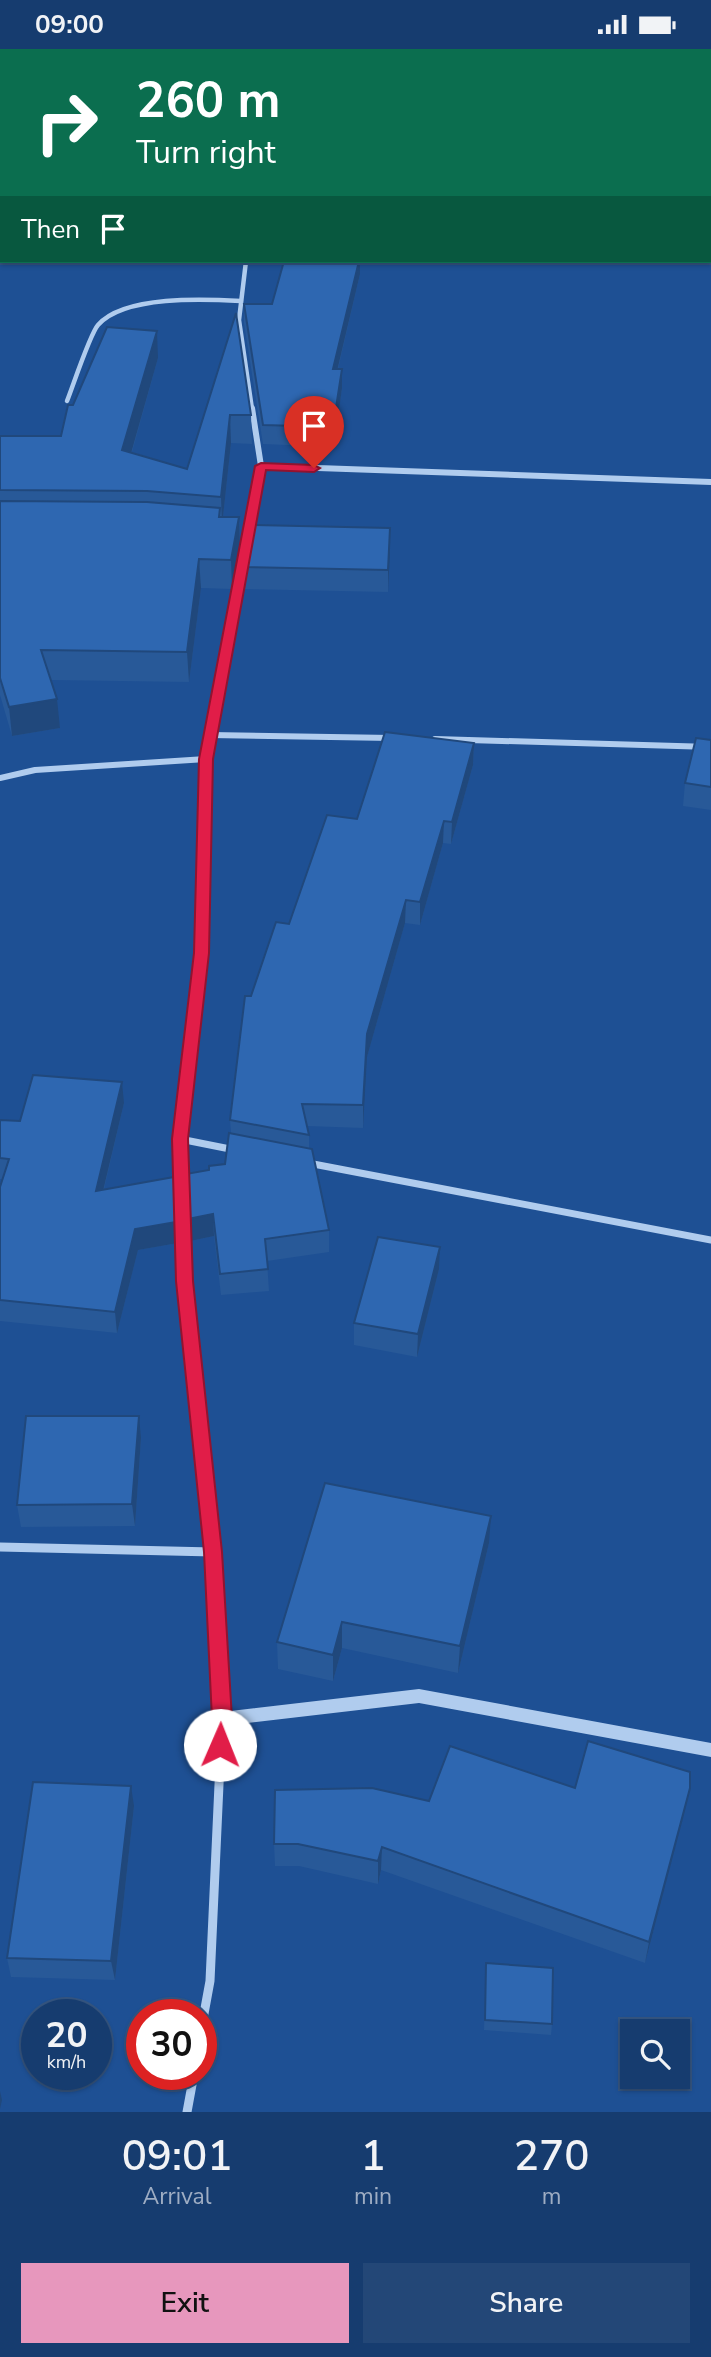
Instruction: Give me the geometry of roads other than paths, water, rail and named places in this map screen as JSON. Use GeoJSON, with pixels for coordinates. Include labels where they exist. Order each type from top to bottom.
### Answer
{"type":"FeatureCollection","features":[{"type":"Feature","properties":{"kind":"street"},"geometry":{"type":"LineString","coordinates":[[207,1999],[210,1981],[222,1719],[213,1552],[185,1281],[180,1139],[202,953],[206,759],[261,466],[239,320],[246,263]]}},
{"type":"Feature","properties":{"kind":"street"},"geometry":{"type":"LineString","coordinates":[[67,401],[98,325],[121,310],[181,297],[241,301]]}},
{"type":"Feature","properties":{"kind":"street"},"geometry":{"type":"LineString","coordinates":[[261,466],[711,482]]}},
{"type":"Feature","properties":{"kind":"street"},"geometry":{"type":"LineString","coordinates":[[236,533],[248,534]]}},
{"type":"Feature","properties":{"kind":"street"},"geometry":{"type":"LineString","coordinates":[[210,735],[400,739]]}},
{"type":"Feature","properties":{"kind":"street"},"geometry":{"type":"LineString","coordinates":[[427,739],[711,747]]}},
{"type":"Feature","properties":{"kind":"street"},"geometry":{"type":"LineString","coordinates":[[0,778],[35,770],[206,759]]}},
{"type":"Feature","properties":{"kind":"street"},"geometry":{"type":"LineString","coordinates":[[180,1139],[249,1152]]}},
{"type":"Feature","properties":{"kind":"street"},"geometry":{"type":"LineString","coordinates":[[304,1163],[711,1240]]}},
{"type":"Feature","properties":{"kind":"street"},"geometry":{"type":"LineString","coordinates":[[0,1547],[213,1552]]}},
{"type":"Feature","properties":{"kind":"street"},"geometry":{"type":"LineString","coordinates":[[222,1719],[419,1696],[711,1751]]}},
{"type":"Feature","properties":{"kind":"street"},"geometry":{"type":"LineString","coordinates":[[187,2112],[191,2090]]}}]}
